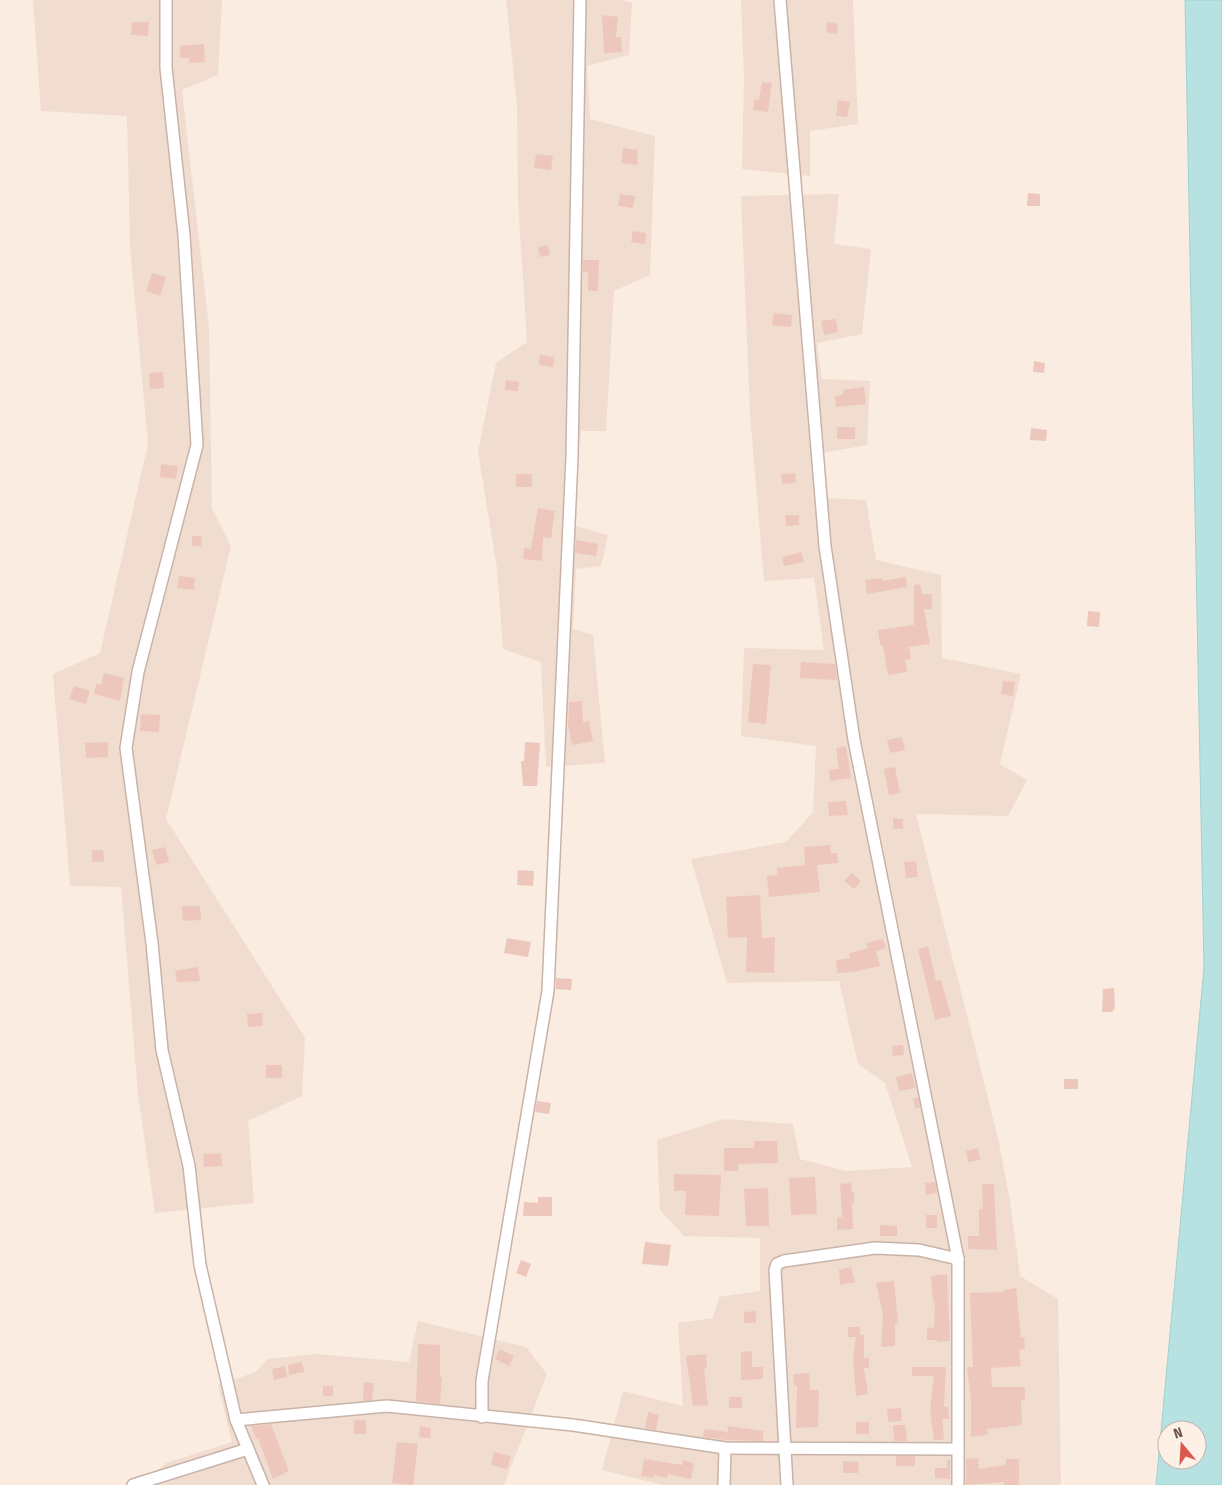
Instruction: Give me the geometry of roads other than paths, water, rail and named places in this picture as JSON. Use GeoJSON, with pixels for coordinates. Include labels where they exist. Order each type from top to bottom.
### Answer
{"type":"FeatureCollection","features":[{"type":"Feature","properties":{"kind":"street"},"geometry":{"type":"LineString","coordinates":[[166,0],[166,68],[184,235],[197,445],[138,672],[126,748],[152,943],[162,1050],[189,1166],[200,1266],[236,1420],[263,1485]]}},
{"type":"Feature","properties":{"kind":"street"},"geometry":{"type":"LineString","coordinates":[[482,1418],[482,1381],[548,991],[572,457],[580,0]]}},
{"type":"Feature","properties":{"kind":"street"},"geometry":{"type":"LineString","coordinates":[[780,0],[825,546],[854,740],[958,1259],[958,1485]]}},
{"type":"Feature","properties":{"kind":"street"},"geometry":{"type":"LineString","coordinates":[[787,1485],[774,1270],[777,1264],[784,1261],[875,1248],[919,1250],[958,1259]]}},
{"type":"Feature","properties":{"kind":"street"},"geometry":{"type":"LineString","coordinates":[[236,1420],[387,1406],[482,1418],[573,1425],[725,1448],[958,1449]]}},
{"type":"Feature","properties":{"kind":"street"},"geometry":{"type":"LineString","coordinates":[[724,1485],[725,1448]]}},
{"type":"Feature","properties":{"kind":"street"},"geometry":{"type":"LineString","coordinates":[[133,1485],[159,1481],[248,1449]]}},
{"type":"Feature","properties":{"kind":"water"},"geometry":{"type":"Polygon","coordinates":[[[1185,0],[1222,0],[1222,1485],[1156,1485],[1157,1470],[1207,1470],[1207,1420],[1162,1420],[1204,968],[1185,0]]]}}]}
